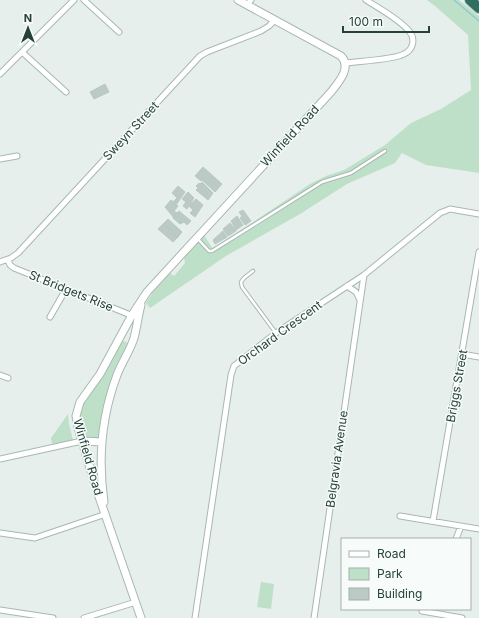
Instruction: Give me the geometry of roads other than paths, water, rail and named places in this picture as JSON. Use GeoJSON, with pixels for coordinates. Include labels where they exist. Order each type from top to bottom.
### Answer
{"type":"FeatureCollection","features":[{"type":"Feature","properties":{"kind":"highway"},"geometry":{"type":"LineString","coordinates":[[470,0],[479,8]]}},
{"type":"Feature","properties":{"kind":"street"},"geometry":{"type":"LineString","coordinates":[[84,0],[119,32]]}},
{"type":"Feature","properties":{"kind":"street"},"geometry":{"type":"LineString","coordinates":[[238,0],[249,2],[275,20],[338,54],[343,57],[345,63],[398,56],[407,53],[412,46],[412,35],[409,30],[366,0]]}},
{"type":"Feature","properties":{"kind":"street"},"geometry":{"type":"LineString","coordinates":[[0,74],[70,1]]}},
{"type":"Feature","properties":{"kind":"street","name":"Sweyn Street"},"geometry":{"type":"LineString","coordinates":[[0,262],[8,260],[18,253],[198,58],[207,52],[261,31],[275,20]]}},
{"type":"Feature","properties":{"kind":"street"},"geometry":{"type":"LineString","coordinates":[[22,52],[66,92]]}},
{"type":"Feature","properties":{"kind":"street","name":"Winfield Road"},"geometry":{"type":"LineString","coordinates":[[141,618],[97,491],[82,441],[76,420],[78,407],[135,316],[143,298],[151,287],[335,87],[343,74],[345,63]]}},
{"type":"Feature","properties":{"kind":"street"},"geometry":{"type":"LineString","coordinates":[[0,159],[17,156]]}},
{"type":"Feature","properties":{"kind":"street","name":"Orchard Crescent"},"geometry":{"type":"LineString","coordinates":[[195,618],[232,369],[234,366],[276,333],[364,275],[440,213],[450,209],[479,214]]}},
{"type":"Feature","properties":{"kind":"street","name":"Briggs Street"},"geometry":{"type":"LineString","coordinates":[[433,521],[479,252]]}},
{"type":"Feature","properties":{"kind":"street","name":"St Bridgets Rise"},"geometry":{"type":"LineString","coordinates":[[8,260],[10,265],[14,268],[135,316]]}},
{"type":"Feature","properties":{"kind":"street","name":"Belgravia Avenue"},"geometry":{"type":"LineString","coordinates":[[314,618],[364,275]]}},
{"type":"Feature","properties":{"kind":"street"},"geometry":{"type":"LineString","coordinates":[[347,286],[356,292],[360,300]]}},
{"type":"Feature","properties":{"kind":"street"},"geometry":{"type":"LineString","coordinates":[[50,317],[66,289]]}},
{"type":"Feature","properties":{"kind":"street","name":"Winfield Road"},"geometry":{"type":"LineString","coordinates":[[106,514],[102,482],[102,442],[110,396],[117,375],[132,342],[135,316]]}},
{"type":"Feature","properties":{"kind":"street"},"geometry":{"type":"LineString","coordinates":[[462,354],[479,357]]}},
{"type":"Feature","properties":{"kind":"street"},"geometry":{"type":"LineString","coordinates":[[0,376],[8,378]]}},
{"type":"Feature","properties":{"kind":"street"},"geometry":{"type":"LineString","coordinates":[[0,459],[82,441],[102,442]]}},
{"type":"Feature","properties":{"kind":"street"},"geometry":{"type":"LineString","coordinates":[[0,533],[35,538],[106,514]]}},
{"type":"Feature","properties":{"kind":"street"},"geometry":{"type":"LineString","coordinates":[[400,516],[479,529]]}},
{"type":"Feature","properties":{"kind":"street"},"geometry":{"type":"LineString","coordinates":[[456,538],[461,526]]}},
{"type":"Feature","properties":{"kind":"street"},"geometry":{"type":"LineString","coordinates":[[84,618],[136,602]]}},
{"type":"Feature","properties":{"kind":"street"},"geometry":{"type":"LineString","coordinates":[[0,610],[53,618]]}},
{"type":"Feature","properties":{"kind":"street"},"geometry":{"type":"LineString","coordinates":[[420,618],[422,610],[462,618]]}},
{"type":"Feature","properties":{"kind":"lane"},"geometry":{"type":"LineString","coordinates":[[197,237],[209,251],[212,251],[322,182],[351,173],[385,151]]}},
{"type":"Feature","properties":{"kind":"lane"},"geometry":{"type":"LineString","coordinates":[[253,271],[241,282],[242,287],[276,333]]}},
{"type":"Feature","properties":{"kind":"waterway"},"geometry":{"type":"LineString","coordinates":[[454,0],[479,21]]}}]}
